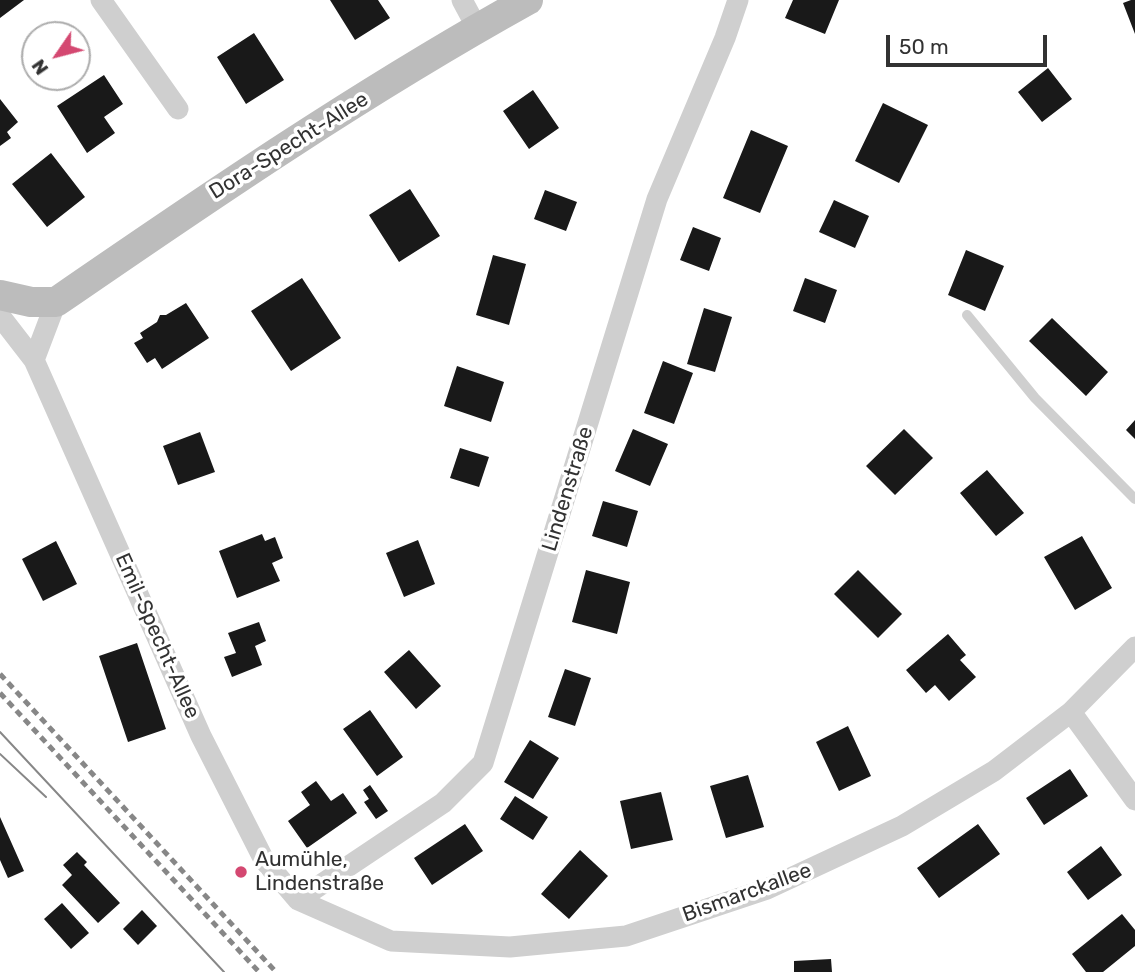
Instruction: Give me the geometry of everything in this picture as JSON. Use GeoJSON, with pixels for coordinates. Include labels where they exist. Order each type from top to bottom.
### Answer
{"type":"FeatureCollection","features":[{"type":"Feature","properties":{"kind":"street"},"geometry":{"type":"LineString","coordinates":[[101,0],[178,109]]}},
{"type":"Feature","properties":{"kind":"street"},"geometry":{"type":"LineString","coordinates":[[462,0],[477,28]]}},
{"type":"Feature","properties":{"kind":"street","name":"Dora-Specht-Allee"},"geometry":{"type":"LineString","coordinates":[[56,302],[231,181],[477,28],[528,0]]}},
{"type":"Feature","properties":{"kind":"street","name":"Lindenstraße"},"geometry":{"type":"LineString","coordinates":[[298,901],[443,803],[482,764],[657,199],[725,38],[738,0]]}},
{"type":"Feature","properties":{"kind":"street","name":"Emil-Specht-Allee"},"geometry":{"type":"LineString","coordinates":[[56,302],[32,302],[0,312],[34,360],[201,736],[264,860],[298,901]]}},
{"type":"Feature","properties":{"kind":"street"},"geometry":{"type":"LineString","coordinates":[[34,360],[56,302]]}},
{"type":"Feature","properties":{"kind":"street","name":"Bismarckallee"},"geometry":{"type":"LineString","coordinates":[[298,901],[391,941],[510,947],[626,936],[767,889],[891,831],[994,771],[1072,712],[1135,647]]}},
{"type":"Feature","properties":{"kind":"street"},"geometry":{"type":"LineString","coordinates":[[1072,712],[1135,800]]}},
{"type":"Feature","properties":{"kind":"lane"},"geometry":{"type":"LineString","coordinates":[[967,314],[1035,398],[1135,499]]}},
{"type":"Feature","properties":{"kind":"building"},"geometry":{"type":"Polygon","coordinates":[[[0,0],[24,0],[0,18],[0,0]]]}},
{"type":"Feature","properties":{"kind":"building"},"geometry":{"type":"Polygon","coordinates":[[[330,0],[378,0],[390,18],[355,40],[330,0]]]}},
{"type":"Feature","properties":{"kind":"building"},"geometry":{"type":"Polygon","coordinates":[[[793,0],[839,0],[825,34],[785,18],[793,0]]]}},
{"type":"Feature","properties":{"kind":"building"},"geometry":{"type":"Polygon","coordinates":[[[1135,0],[1135,34],[1123,3],[1135,0]]]}},
{"type":"Feature","properties":{"kind":"building"},"geometry":{"type":"Polygon","coordinates":[[[254,33],[284,80],[246,104],[217,57],[254,33]]]}},
{"type":"Feature","properties":{"kind":"building"},"geometry":{"type":"Polygon","coordinates":[[[1048,68],[1072,99],[1042,122],[1018,92],[1048,68]]]}},
{"type":"Feature","properties":{"kind":"building"},"geometry":{"type":"Polygon","coordinates":[[[104,75],[123,104],[104,117],[115,133],[87,153],[57,106],[80,91],[91,91],[91,84],[104,75]]]}},
{"type":"Feature","properties":{"kind":"building"},"geometry":{"type":"Polygon","coordinates":[[[533,90],[559,128],[529,149],[503,111],[533,90]]]}},
{"type":"Feature","properties":{"kind":"building"},"geometry":{"type":"Polygon","coordinates":[[[0,99],[18,122],[7,132],[11,138],[0,146],[0,99]]]}},
{"type":"Feature","properties":{"kind":"building"},"geometry":{"type":"Polygon","coordinates":[[[883,103],[928,125],[899,183],[855,161],[883,103]]]}},
{"type":"Feature","properties":{"kind":"building"},"geometry":{"type":"Polygon","coordinates":[[[751,130],[788,146],[760,213],[723,198],[751,130]]]}},
{"type":"Feature","properties":{"kind":"building"},"geometry":{"type":"Polygon","coordinates":[[[51,153],[85,197],[47,227],[12,184],[51,153]]]}},
{"type":"Feature","properties":{"kind":"building"},"geometry":{"type":"Polygon","coordinates":[[[410,189],[440,236],[399,262],[369,215],[410,189]]]}},
{"type":"Feature","properties":{"kind":"building"},"geometry":{"type":"Polygon","coordinates":[[[545,190],[577,202],[566,231],[534,219],[545,190]]]}},
{"type":"Feature","properties":{"kind":"building"},"geometry":{"type":"Polygon","coordinates":[[[834,200],[869,216],[855,248],[819,232],[834,200]]]}},
{"type":"Feature","properties":{"kind":"building"},"geometry":{"type":"Polygon","coordinates":[[[693,227],[721,238],[709,271],[680,260],[693,227]]]}},
{"type":"Feature","properties":{"kind":"building"},"geometry":{"type":"Polygon","coordinates":[[[966,250],[1004,266],[985,311],[948,295],[966,250]]]}},
{"type":"Feature","properties":{"kind":"building"},"geometry":{"type":"Polygon","coordinates":[[[493,255],[526,264],[509,325],[476,315],[493,255]]]}},
{"type":"Feature","properties":{"kind":"building"},"geometry":{"type":"Polygon","coordinates":[[[302,278],[341,338],[291,371],[251,311],[302,278]]]}},
{"type":"Feature","properties":{"kind":"building"},"geometry":{"type":"Polygon","coordinates":[[[805,278],[837,290],[825,323],[793,311],[805,278]]]}},
{"type":"Feature","properties":{"kind":"building"},"geometry":{"type":"Polygon","coordinates":[[[186,303],[209,338],[162,369],[155,358],[147,363],[134,343],[143,338],[140,333],[157,322],[160,315],[166,315],[186,303]]]}},
{"type":"Feature","properties":{"kind":"building"},"geometry":{"type":"Polygon","coordinates":[[[704,308],[732,317],[715,372],[687,364],[704,308]]]}},
{"type":"Feature","properties":{"kind":"building"},"geometry":{"type":"Polygon","coordinates":[[[1052,318],[1108,372],[1086,396],[1029,341],[1052,318]]]}},
{"type":"Feature","properties":{"kind":"building"},"geometry":{"type":"Polygon","coordinates":[[[663,361],[693,373],[674,424],[644,413],[663,361]]]}},
{"type":"Feature","properties":{"kind":"building"},"geometry":{"type":"Polygon","coordinates":[[[457,366],[504,382],[491,422],[444,406],[457,366]]]}},
{"type":"Feature","properties":{"kind":"building"},"geometry":{"type":"Polygon","coordinates":[[[1135,420],[1135,439],[1126,430],[1135,420]]]}},
{"type":"Feature","properties":{"kind":"building"},"geometry":{"type":"Polygon","coordinates":[[[633,429],[668,444],[650,486],[615,471],[633,429]]]}},
{"type":"Feature","properties":{"kind":"building"},"geometry":{"type":"Polygon","coordinates":[[[904,429],[933,458],[895,495],[866,466],[904,429]]]}},
{"type":"Feature","properties":{"kind":"building"},"geometry":{"type":"Polygon","coordinates":[[[200,432],[215,472],[178,485],[163,446],[200,432]]]}},
{"type":"Feature","properties":{"kind":"building"},"geometry":{"type":"Polygon","coordinates":[[[460,448],[489,457],[479,487],[450,478],[460,448]]]}},
{"type":"Feature","properties":{"kind":"building"},"geometry":{"type":"Polygon","coordinates":[[[987,470],[1024,513],[996,536],[960,493],[987,470]]]}},
{"type":"Feature","properties":{"kind":"building"},"geometry":{"type":"Polygon","coordinates":[[[603,501],[638,511],[627,547],[592,536],[603,501]]]}},
{"type":"Feature","properties":{"kind":"building"},"geometry":{"type":"Polygon","coordinates":[[[262,534],[265,541],[275,537],[283,558],[272,563],[280,581],[237,598],[219,551],[262,534]]]}},
{"type":"Feature","properties":{"kind":"building"},"geometry":{"type":"Polygon","coordinates":[[[1082,536],[1112,588],[1075,610],[1044,557],[1082,536]]]}},
{"type":"Feature","properties":{"kind":"building"},"geometry":{"type":"Polygon","coordinates":[[[418,540],[435,584],[404,597],[386,553],[418,540]]]}},
{"type":"Feature","properties":{"kind":"building"},"geometry":{"type":"Polygon","coordinates":[[[56,541],[77,584],[43,601],[22,559],[56,541]]]}},
{"type":"Feature","properties":{"kind":"building"},"geometry":{"type":"Polygon","coordinates":[[[586,570],[630,582],[617,634],[572,622],[586,570]]]}},
{"type":"Feature","properties":{"kind":"building"},"geometry":{"type":"Polygon","coordinates":[[[858,570],[902,614],[878,638],[834,594],[858,570]]]}},
{"type":"Feature","properties":{"kind":"building"},"geometry":{"type":"Polygon","coordinates":[[[259,622],[266,641],[255,646],[262,665],[232,677],[224,657],[236,653],[228,633],[259,622]]]}},
{"type":"Feature","properties":{"kind":"building"},"geometry":{"type":"Polygon","coordinates":[[[948,634],[966,655],[960,660],[976,677],[949,701],[935,685],[926,693],[906,670],[948,634]]]}},
{"type":"Feature","properties":{"kind":"building"},"geometry":{"type":"Polygon","coordinates":[[[137,643],[166,729],[128,742],[99,656],[137,643]]]}},
{"type":"Feature","properties":{"kind":"building"},"geometry":{"type":"Polygon","coordinates":[[[409,650],[441,686],[416,709],[384,672],[409,650]]]}},
{"type":"Feature","properties":{"kind":"building"},"geometry":{"type":"Polygon","coordinates":[[[565,669],[591,678],[575,726],[548,717],[565,669]]]}},
{"type":"Feature","properties":{"kind":"building"},"geometry":{"type":"Polygon","coordinates":[[[370,710],[403,757],[377,776],[343,729],[370,710]]]}},
{"type":"Feature","properties":{"kind":"building"},"geometry":{"type":"Polygon","coordinates":[[[848,726],[871,776],[839,791],[816,742],[848,726]]]}},
{"type":"Feature","properties":{"kind":"building"},"geometry":{"type":"Polygon","coordinates":[[[530,740],[559,758],[533,799],[504,782],[530,740]]]}},
{"type":"Feature","properties":{"kind":"building"},"geometry":{"type":"Polygon","coordinates":[[[1070,769],[1088,796],[1044,825],[1026,798],[1070,769]]]}},
{"type":"Feature","properties":{"kind":"building"},"geometry":{"type":"Polygon","coordinates":[[[748,775],[764,827],[726,838],[710,786],[748,775]]]}},
{"type":"Feature","properties":{"kind":"building"},"geometry":{"type":"Polygon","coordinates":[[[316,781],[331,801],[343,793],[357,813],[307,848],[288,821],[310,805],[301,792],[316,781]]]}},
{"type":"Feature","properties":{"kind":"building"},"geometry":{"type":"Polygon","coordinates":[[[370,785],[388,811],[376,819],[364,802],[369,799],[363,790],[370,785]]]}},
{"type":"Feature","properties":{"kind":"building"},"geometry":{"type":"Polygon","coordinates":[[[661,792],[673,840],[631,849],[620,801],[661,792]]]}},
{"type":"Feature","properties":{"kind":"building"},"geometry":{"type":"Polygon","coordinates":[[[515,796],[548,817],[533,840],[500,819],[515,796]]]}},
{"type":"Feature","properties":{"kind":"building"},"geometry":{"type":"Polygon","coordinates":[[[0,817],[24,871],[8,878],[0,860],[0,817]]]}},
{"type":"Feature","properties":{"kind":"building"},"geometry":{"type":"Polygon","coordinates":[[[465,824],[483,851],[432,885],[414,858],[465,824]]]}},
{"type":"Feature","properties":{"kind":"building"},"geometry":{"type":"Polygon","coordinates":[[[978,824],[1000,854],[939,898],[917,868],[978,824]]]}},
{"type":"Feature","properties":{"kind":"building"},"geometry":{"type":"Polygon","coordinates":[[[1101,846],[1122,875],[1088,900],[1067,872],[1101,846]]]}},
{"type":"Feature","properties":{"kind":"building"},"geometry":{"type":"Polygon","coordinates":[[[580,850],[608,876],[569,919],[541,894],[580,850]]]}},
{"type":"Feature","properties":{"kind":"building"},"geometry":{"type":"Polygon","coordinates":[[[77,852],[87,862],[84,865],[120,903],[98,923],[62,885],[72,875],[63,865],[77,852]]]}},
{"type":"Feature","properties":{"kind":"building"},"geometry":{"type":"Polygon","coordinates":[[[62,903],[89,933],[71,949],[44,919],[62,903]]]}},
{"type":"Feature","properties":{"kind":"building"},"geometry":{"type":"Polygon","coordinates":[[[142,910],[157,926],[138,945],[123,929],[142,910]]]}},
{"type":"Feature","properties":{"kind":"building"},"geometry":{"type":"Polygon","coordinates":[[[1122,914],[1135,930],[1135,946],[1103,972],[1086,972],[1072,954],[1122,914]]]}},
{"type":"Feature","properties":{"kind":"building"},"geometry":{"type":"Polygon","coordinates":[[[831,959],[832,972],[794,972],[794,961],[831,959]]]}},
{"type":"Feature","properties":{"kind":"tram line"},"geometry":{"type":"LineString","coordinates":[[0,732],[224,972]]}},
{"type":"Feature","properties":{"kind":"tram line"},"geometry":{"type":"LineString","coordinates":[[0,754],[46,797]]}},
{"type":"Feature","properties":{"kind":"railway"},"geometry":{"type":"LineString","coordinates":[[0,674],[276,972]]}},
{"type":"Feature","properties":{"kind":"railway"},"geometry":{"type":"LineString","coordinates":[[0,693],[259,972]]}},
{"type":"Feature","properties":{"kind":"place","name":"Aumühle, Lindenstraße"},"geometry":{"type":"Point","coordinates":[241,872]}}]}
